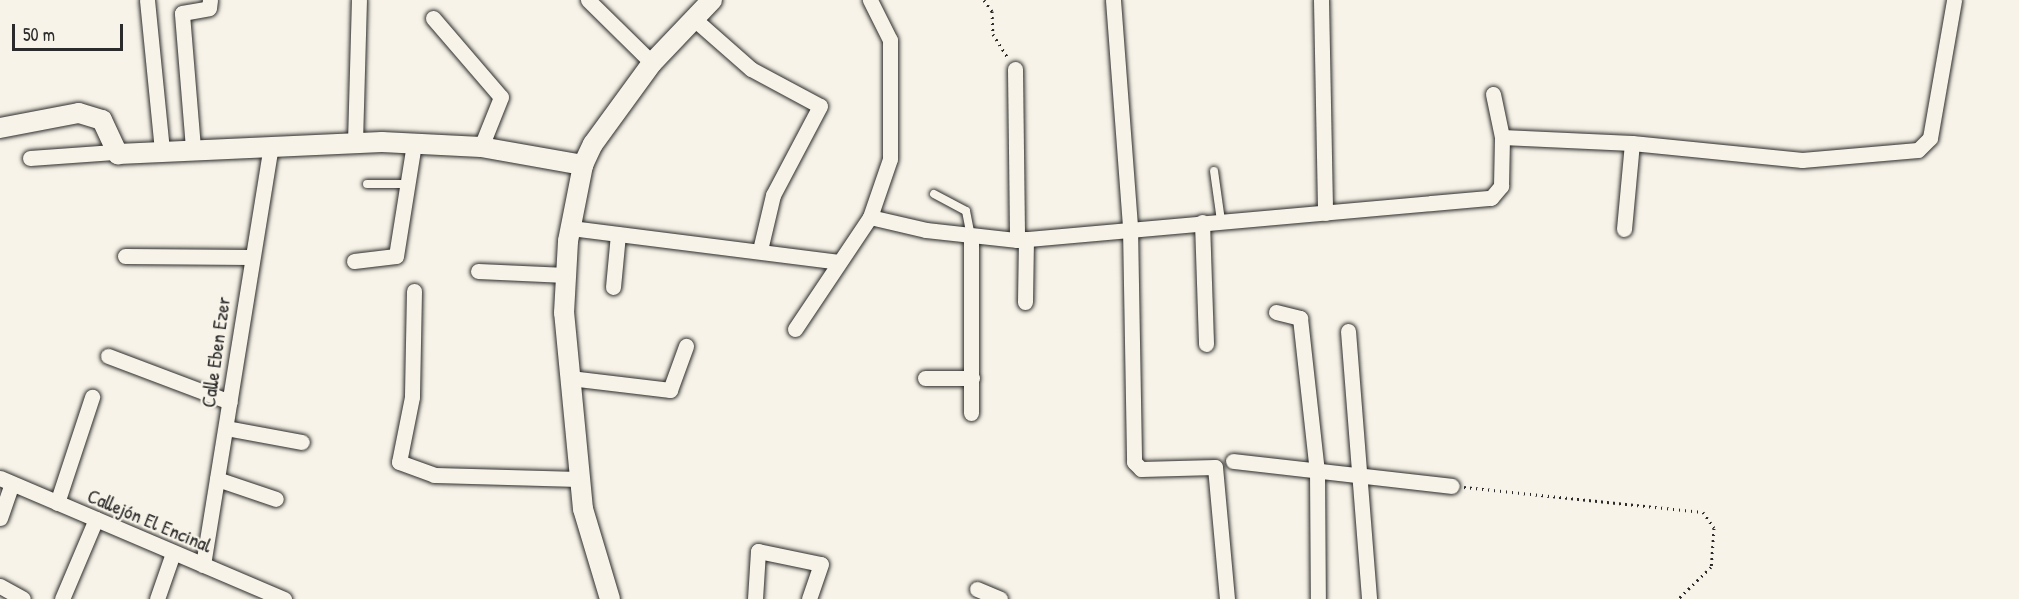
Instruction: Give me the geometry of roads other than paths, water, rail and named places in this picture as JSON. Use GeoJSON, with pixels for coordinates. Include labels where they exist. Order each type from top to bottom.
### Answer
{"type":"FeatureCollection","features":[{"type":"Feature","properties":{"kind":"street"},"geometry":{"type":"LineString","coordinates":[[147,0],[162,150]]}},
{"type":"Feature","properties":{"kind":"street"},"geometry":{"type":"LineString","coordinates":[[193,148],[182,13],[209,8],[210,0]]}},
{"type":"Feature","properties":{"kind":"street"},"geometry":{"type":"LineString","coordinates":[[355,142],[359,0]]}},
{"type":"Feature","properties":{"kind":"street"},"geometry":{"type":"LineString","coordinates":[[588,0],[652,63]]}},
{"type":"Feature","properties":{"kind":"street"},"geometry":{"type":"LineString","coordinates":[[795,329],[870,217],[894,139],[890,40],[870,0]]}},
{"type":"Feature","properties":{"kind":"street"},"geometry":{"type":"LineString","coordinates":[[1113,0],[1130,228],[1134,462],[1141,469],[1215,467],[1227,599]]}},
{"type":"Feature","properties":{"kind":"street"},"geometry":{"type":"LineString","coordinates":[[1321,0],[1325,213]]}},
{"type":"Feature","properties":{"kind":"street"},"geometry":{"type":"LineString","coordinates":[[1502,137],[1632,143],[1802,160],[1924,148],[1930,138],[1954,0]]}},
{"type":"Feature","properties":{"kind":"street"},"geometry":{"type":"LineString","coordinates":[[610,599],[590,540],[580,479],[570,378],[566,275],[571,228],[583,165],[652,63],[708,1]]}},
{"type":"Feature","properties":{"kind":"street"},"geometry":{"type":"LineString","coordinates":[[433,18],[501,96],[481,147]]}},
{"type":"Feature","properties":{"kind":"street"},"geometry":{"type":"LineString","coordinates":[[693,18],[751,69],[820,106],[774,195],[760,250]]}},
{"type":"Feature","properties":{"kind":"street"},"geometry":{"type":"LineString","coordinates":[[1015,69],[1025,303]]}},
{"type":"Feature","properties":{"kind":"street"},"geometry":{"type":"LineString","coordinates":[[870,217],[970,237],[1022,239],[1491,198],[1501,186],[1502,137],[1493,94]]}},
{"type":"Feature","properties":{"kind":"street"},"geometry":{"type":"LineString","coordinates":[[0,128],[90,114],[102,120],[114,152]]}},
{"type":"Feature","properties":{"kind":"street"},"geometry":{"type":"LineString","coordinates":[[30,158],[193,148],[355,142],[481,147],[583,165]]}},
{"type":"Feature","properties":{"kind":"street"},"geometry":{"type":"LineString","coordinates":[[354,261],[396,256],[414,143]]}},
{"type":"Feature","properties":{"kind":"street"},"geometry":{"type":"LineString","coordinates":[[1624,229],[1632,143]]}},
{"type":"Feature","properties":{"kind":"street","name":"Calle Eben Ezer"},"geometry":{"type":"LineString","coordinates":[[203,566],[230,402],[250,257],[271,145]]}},
{"type":"Feature","properties":{"kind":"street"},"geometry":{"type":"LineString","coordinates":[[1202,222],[1206,344]]}},
{"type":"Feature","properties":{"kind":"street"},"geometry":{"type":"LineString","coordinates":[[571,228],[760,250],[839,262]]}},
{"type":"Feature","properties":{"kind":"street"},"geometry":{"type":"LineString","coordinates":[[613,287],[618,234]]}},
{"type":"Feature","properties":{"kind":"street"},"geometry":{"type":"LineString","coordinates":[[970,237],[971,413]]}},
{"type":"Feature","properties":{"kind":"street"},"geometry":{"type":"LineString","coordinates":[[124,256],[250,257]]}},
{"type":"Feature","properties":{"kind":"street"},"geometry":{"type":"LineString","coordinates":[[478,271],[566,275]]}},
{"type":"Feature","properties":{"kind":"street"},"geometry":{"type":"LineString","coordinates":[[414,291],[412,397],[399,462],[434,475],[580,479]]}},
{"type":"Feature","properties":{"kind":"street"},"geometry":{"type":"LineString","coordinates":[[1276,312],[1300,318],[1317,471],[1318,599]]}},
{"type":"Feature","properties":{"kind":"street"},"geometry":{"type":"LineString","coordinates":[[1347,331],[1369,599]]}},
{"type":"Feature","properties":{"kind":"street"},"geometry":{"type":"LineString","coordinates":[[570,378],[670,390],[686,346]]}},
{"type":"Feature","properties":{"kind":"street"},"geometry":{"type":"LineString","coordinates":[[108,356],[230,402]]}},
{"type":"Feature","properties":{"kind":"street"},"geometry":{"type":"LineString","coordinates":[[925,378],[972,378]]}},
{"type":"Feature","properties":{"kind":"street"},"geometry":{"type":"LineString","coordinates":[[57,503],[92,398]]}},
{"type":"Feature","properties":{"kind":"street"},"geometry":{"type":"LineString","coordinates":[[226,428],[302,442]]}},
{"type":"Feature","properties":{"kind":"street"},"geometry":{"type":"LineString","coordinates":[[1233,461],[1452,486]]}},
{"type":"Feature","properties":{"kind":"street"},"geometry":{"type":"LineString","coordinates":[[217,478],[276,499]]}},
{"type":"Feature","properties":{"kind":"street"},"geometry":{"type":"LineString","coordinates":[[0,518],[6,481]]}},
{"type":"Feature","properties":{"kind":"street","name":"Callejón El Encinal"},"geometry":{"type":"LineString","coordinates":[[6,481],[284,599]]}},
{"type":"Feature","properties":{"kind":"street"},"geometry":{"type":"LineString","coordinates":[[62,599],[96,519]]}},
{"type":"Feature","properties":{"kind":"street"},"geometry":{"type":"LineString","coordinates":[[754,599],[758,551],[820,564],[809,599]]}},
{"type":"Feature","properties":{"kind":"street"},"geometry":{"type":"LineString","coordinates":[[157,599],[173,553]]}},
{"type":"Feature","properties":{"kind":"street"},"geometry":{"type":"LineString","coordinates":[[0,586],[23,599]]}},
{"type":"Feature","properties":{"kind":"street"},"geometry":{"type":"LineString","coordinates":[[977,590],[1000,599]]}},
{"type":"Feature","properties":{"kind":"lane"},"geometry":{"type":"LineString","coordinates":[[1214,171],[1221,221]]}},
{"type":"Feature","properties":{"kind":"lane"},"geometry":{"type":"LineString","coordinates":[[367,184],[408,184]]}},
{"type":"Feature","properties":{"kind":"lane"},"geometry":{"type":"LineString","coordinates":[[934,194],[966,211],[970,237]]}}]}
